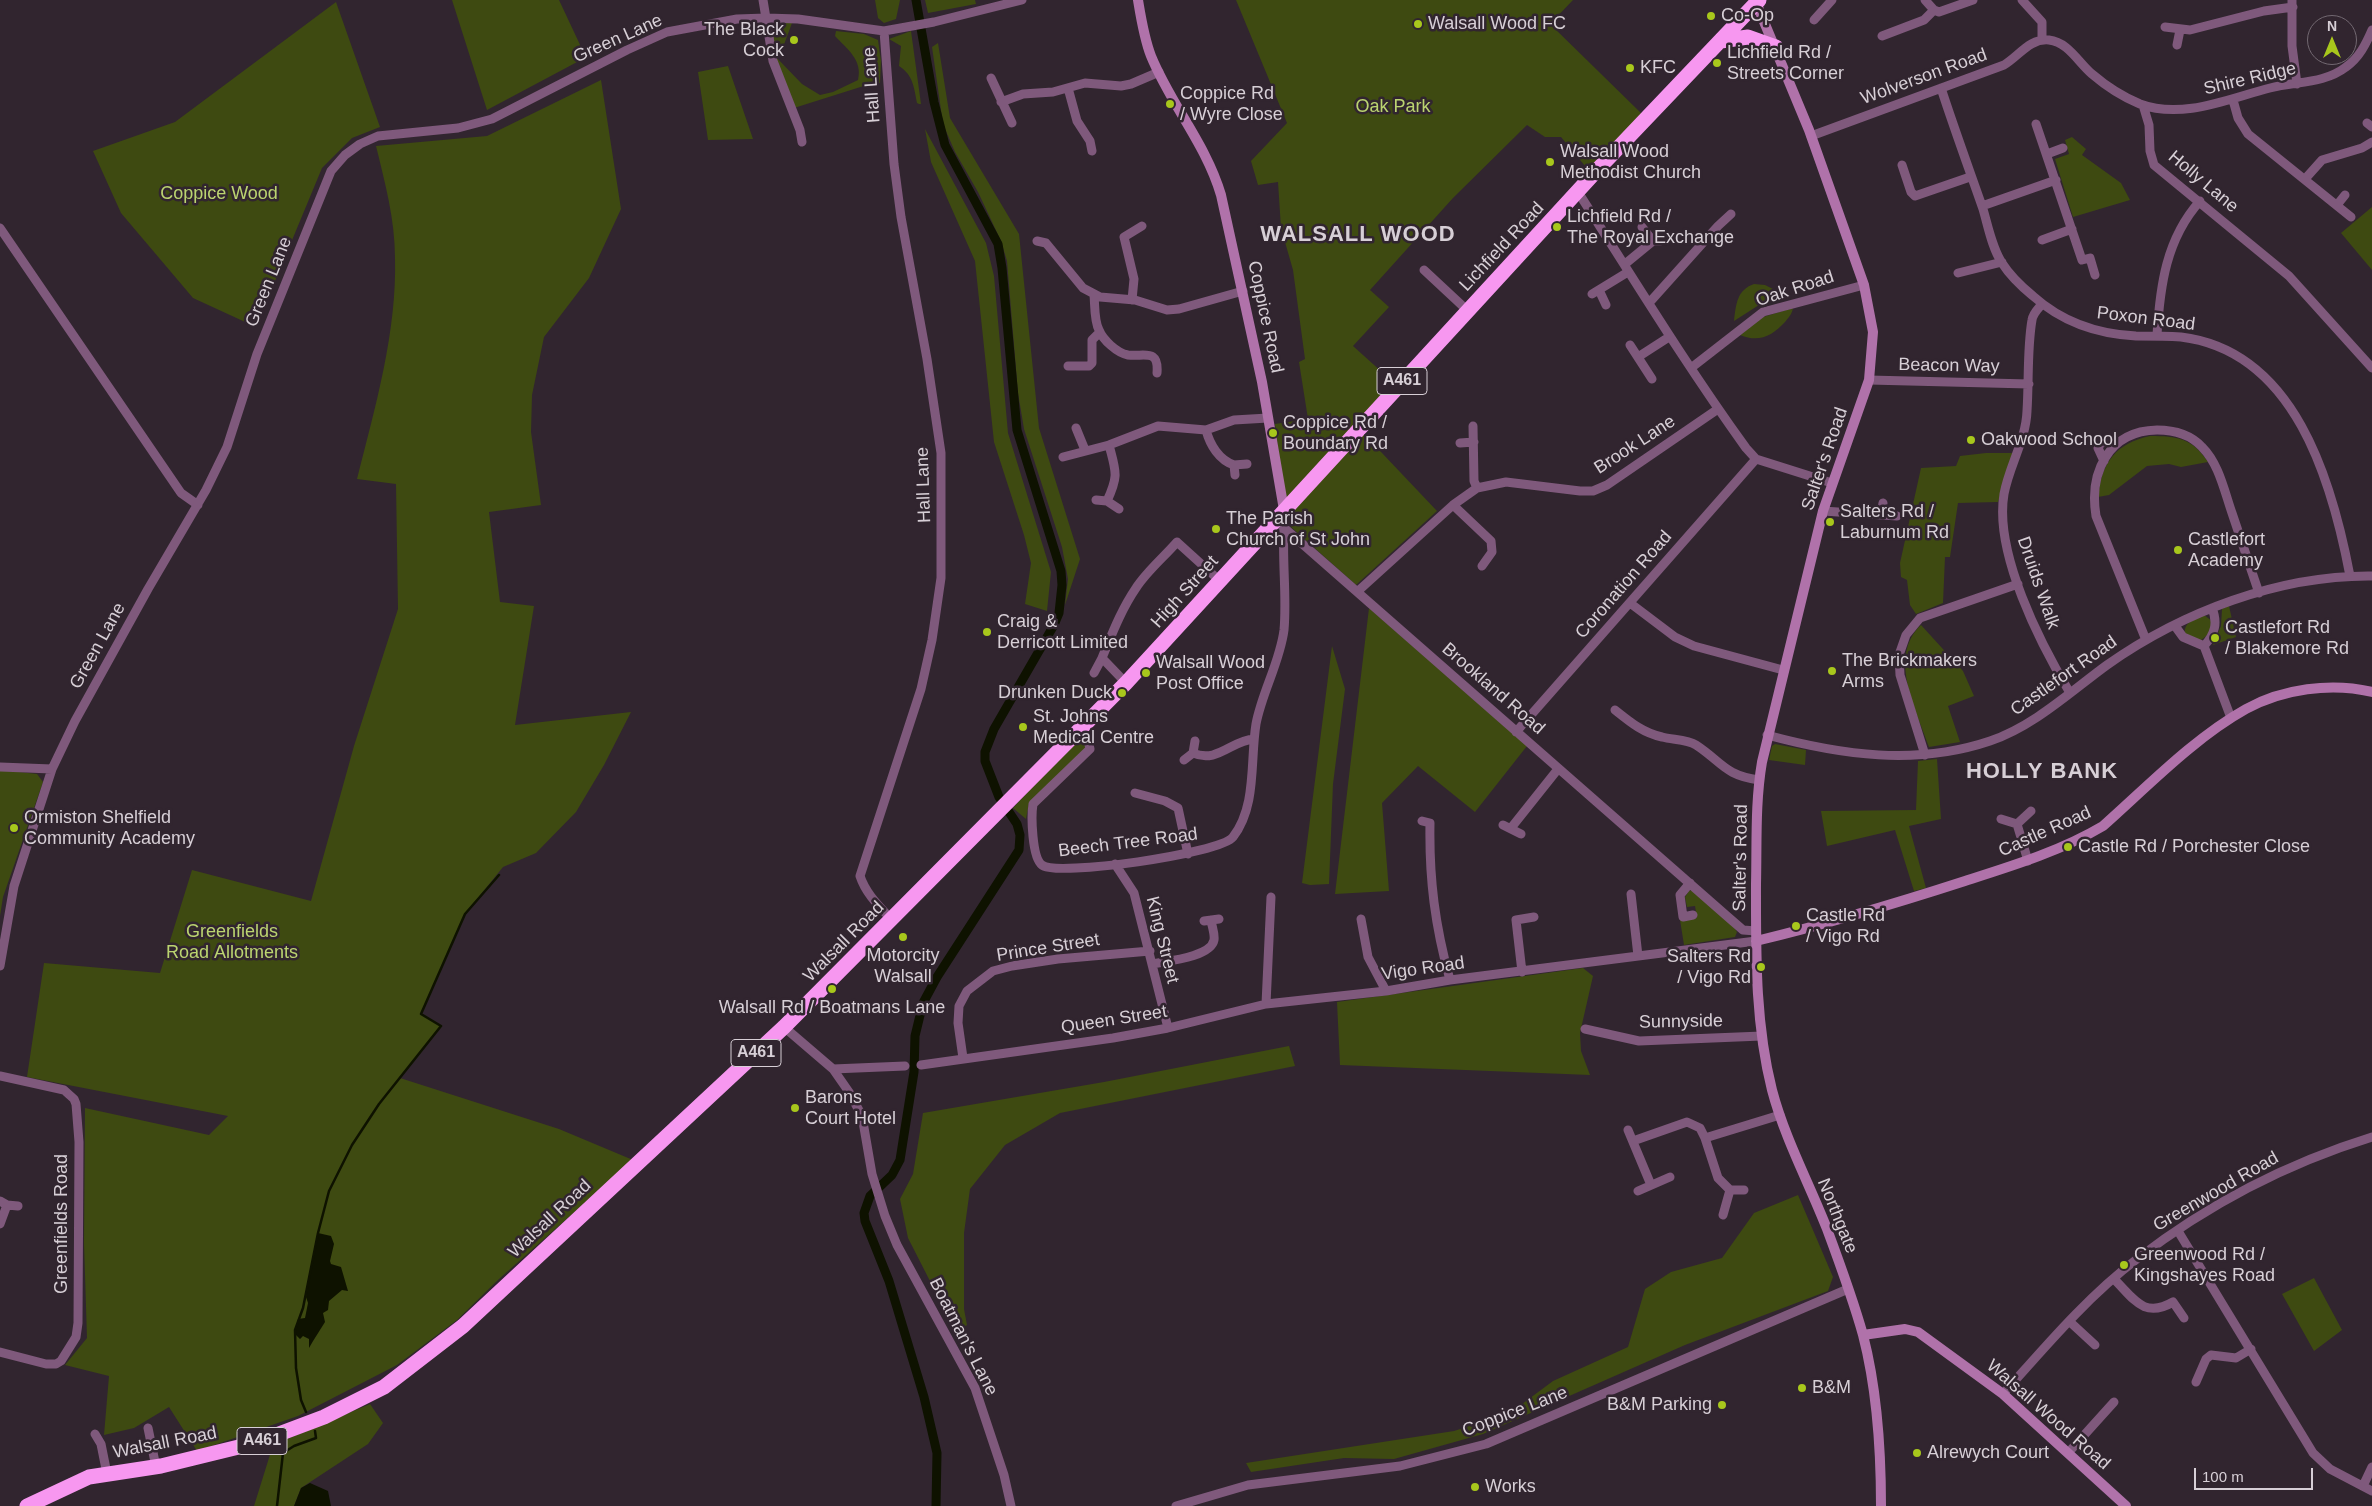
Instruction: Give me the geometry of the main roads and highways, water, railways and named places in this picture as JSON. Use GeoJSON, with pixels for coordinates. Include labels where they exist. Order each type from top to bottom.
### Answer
{"type":"FeatureCollection","features":[{"type":"Feature","properties":{"kind":"highway","name":"Lichfield Road"},"geometry":{"type":"LineString","coordinates":[[1281,519],[1468,311],[1757,1]]}},
{"type":"Feature","properties":{"kind":"highway"},"geometry":{"type":"LineString","coordinates":[[1721,41],[1748,37],[1776,47]]}},
{"type":"Feature","properties":{"kind":"highway","name":"High Street"},"geometry":{"type":"LineString","coordinates":[[996,814],[1126,683],[1220,581],[1281,519]]}},
{"type":"Feature","properties":{"kind":"highway","name":"Walsall Road"},"geometry":{"type":"LineString","coordinates":[[34,1504],[89,1477],[156,1467],[255,1443],[324,1417],[384,1387],[463,1326],[784,1027],[996,814]]}},
{"type":"Feature","properties":{"kind":"main road","name":"Coppice Road"},"geometry":{"type":"LineString","coordinates":[[1138,0],[1148,44],[1159,72],[1203,149],[1215,175],[1243,291],[1268,418],[1281,519]]}},
{"type":"Feature","properties":{"kind":"main road","name":"Salter's Road"},"geometry":{"type":"LineString","coordinates":[[1756,936],[1757,804],[1767,735],[1823,512],[1869,380],[1873,332],[1864,285],[1811,136],[1757,1]]}},
{"type":"Feature","properties":{"kind":"main road","name":"Castle Road"},"geometry":{"type":"LineString","coordinates":[[1756,936],[1924,894],[2028,861],[2103,826],[2187,752],[2247,708],[2293,691],[2331,688],[2359,689],[2372,692]]}},
{"type":"Feature","properties":{"kind":"main road","name":"Northgate"},"geometry":{"type":"LineString","coordinates":[[1756,936],[1758,998],[1762,1036],[1780,1116],[1796,1160],[1827,1228],[1863,1335],[1876,1412],[1881,1506]]}},
{"type":"Feature","properties":{"kind":"main road","name":"Walsall Wood Road"},"geometry":{"type":"LineString","coordinates":[[1863,1335],[1904,1329],[1918,1332],[2003,1394],[2122,1505]]}},
{"type":"Feature","properties":{"kind":"waterway"},"geometry":{"type":"LineString","coordinates":[[916,0],[934,102],[945,145],[998,244],[1002,268],[1017,430],[1061,571],[1062,585],[1059,613],[1054,625],[994,729],[985,752],[985,761],[999,797],[1017,824],[1020,835],[1019,850],[937,977],[923,1003],[915,1036],[914,1072],[900,1160],[892,1175],[870,1196],[864,1213],[865,1221],[889,1281],[924,1397],[937,1453],[936,1506]]}},
{"type":"Feature","properties":{"kind":"waterway"},"geometry":{"type":"LineString","coordinates":[[306,1412],[301,1400],[296,1368],[295,1330],[303,1308],[318,1233],[329,1191],[352,1145],[379,1104],[441,1026],[421,1014],[465,914],[499,875]]}},
{"type":"Feature","properties":{"kind":"waterway"},"geometry":{"type":"LineString","coordinates":[[277,1506],[283,1453],[294,1446],[316,1438],[315,1431]]}},
{"type":"Feature","properties":{"kind":"place","name":"Co-Op"},"geometry":{"type":"Point","coordinates":[1711,16]}},
{"type":"Feature","properties":{"kind":"place","name":"Walsall Wood FC"},"geometry":{"type":"Point","coordinates":[1418,24]}},
{"type":"Feature","properties":{"kind":"place","name":"The Black Cock"},"geometry":{"type":"Point","coordinates":[794,40]}},
{"type":"Feature","properties":{"kind":"place","name":"Lichfield Rd / Streets Corner"},"geometry":{"type":"Point","coordinates":[1717,63]}},
{"type":"Feature","properties":{"kind":"place","name":"KFC"},"geometry":{"type":"Point","coordinates":[1630,68]}},
{"type":"Feature","properties":{"kind":"place","name":"Coppice Rd / Wyre Close"},"geometry":{"type":"Point","coordinates":[1170,104]}},
{"type":"Feature","properties":{"kind":"place","name":"Walsall Wood Methodist Church"},"geometry":{"type":"Point","coordinates":[1550,162]}},
{"type":"Feature","properties":{"kind":"place","name":"Lichfield Rd / The Royal Exchange"},"geometry":{"type":"Point","coordinates":[1557,227]}},
{"type":"Feature","properties":{"kind":"place","name":"Coppice Rd / Boundary Rd"},"geometry":{"type":"Point","coordinates":[1273,433]}},
{"type":"Feature","properties":{"kind":"place","name":"Oakwood School"},"geometry":{"type":"Point","coordinates":[1971,440]}},
{"type":"Feature","properties":{"kind":"place","name":"Salters Rd / Laburnum Rd"},"geometry":{"type":"Point","coordinates":[1830,522]}},
{"type":"Feature","properties":{"kind":"place","name":"The Parish Church of St John"},"geometry":{"type":"Point","coordinates":[1216,529]}},
{"type":"Feature","properties":{"kind":"place","name":"Castlefort Academy"},"geometry":{"type":"Point","coordinates":[2178,550]}},
{"type":"Feature","properties":{"kind":"place","name":"Craig & Derricott Limited"},"geometry":{"type":"Point","coordinates":[987,632]}},
{"type":"Feature","properties":{"kind":"place","name":"Castlefort Rd / Blakemore Rd"},"geometry":{"type":"Point","coordinates":[2215,638]}},
{"type":"Feature","properties":{"kind":"place","name":"The Brickmakers Arms"},"geometry":{"type":"Point","coordinates":[1832,671]}},
{"type":"Feature","properties":{"kind":"place","name":"Walsall Wood Post Office"},"geometry":{"type":"Point","coordinates":[1146,673]}},
{"type":"Feature","properties":{"kind":"place","name":"Drunken Duck"},"geometry":{"type":"Point","coordinates":[1122,693]}},
{"type":"Feature","properties":{"kind":"place","name":"St. Johns Medical Centre"},"geometry":{"type":"Point","coordinates":[1023,727]}},
{"type":"Feature","properties":{"kind":"place","name":"Ormiston Shelfield Community Academy"},"geometry":{"type":"Point","coordinates":[14,828]}},
{"type":"Feature","properties":{"kind":"place","name":"Castle Rd / Porchester Close"},"geometry":{"type":"Point","coordinates":[2068,847]}},
{"type":"Feature","properties":{"kind":"place","name":"Castle Rd / Vigo Rd"},"geometry":{"type":"Point","coordinates":[1796,926]}},
{"type":"Feature","properties":{"kind":"place","name":"Motorcity Walsall"},"geometry":{"type":"Point","coordinates":[903,937]}},
{"type":"Feature","properties":{"kind":"place","name":"Salters Rd / Vigo Rd"},"geometry":{"type":"Point","coordinates":[1761,967]}},
{"type":"Feature","properties":{"kind":"place","name":"Walsall Rd / Boatmans Lane"},"geometry":{"type":"Point","coordinates":[832,989]}},
{"type":"Feature","properties":{"kind":"place","name":"Barons Court Hotel"},"geometry":{"type":"Point","coordinates":[795,1108]}},
{"type":"Feature","properties":{"kind":"place","name":"Greenwood Rd / Kingshayes Road"},"geometry":{"type":"Point","coordinates":[2124,1265]}},
{"type":"Feature","properties":{"kind":"place","name":"B&M"},"geometry":{"type":"Point","coordinates":[1802,1388]}},
{"type":"Feature","properties":{"kind":"place","name":"B&M Parking"},"geometry":{"type":"Point","coordinates":[1722,1405]}},
{"type":"Feature","properties":{"kind":"place","name":"Alrewych Court"},"geometry":{"type":"Point","coordinates":[1917,1453]}},
{"type":"Feature","properties":{"kind":"place","name":"Works"},"geometry":{"type":"Point","coordinates":[1475,1487]}},
{"type":"Feature","properties":{"kind":"district","name":"WALSALL WOOD"},"geometry":{"type":"Point","coordinates":[1358,235]}},
{"type":"Feature","properties":{"kind":"district","name":"HOLLY BANK"},"geometry":{"type":"Point","coordinates":[2042,772]}},
{"type":"Feature","properties":{"kind":"park label","name":"Oak Park"},"geometry":{"type":"Point","coordinates":[1393,107]}},
{"type":"Feature","properties":{"kind":"park label","name":"Coppice Wood"},"geometry":{"type":"Point","coordinates":[219,194]}},
{"type":"Feature","properties":{"kind":"park label","name":"Greenfields Road Allotments"},"geometry":{"type":"Point","coordinates":[232,942]}}]}
